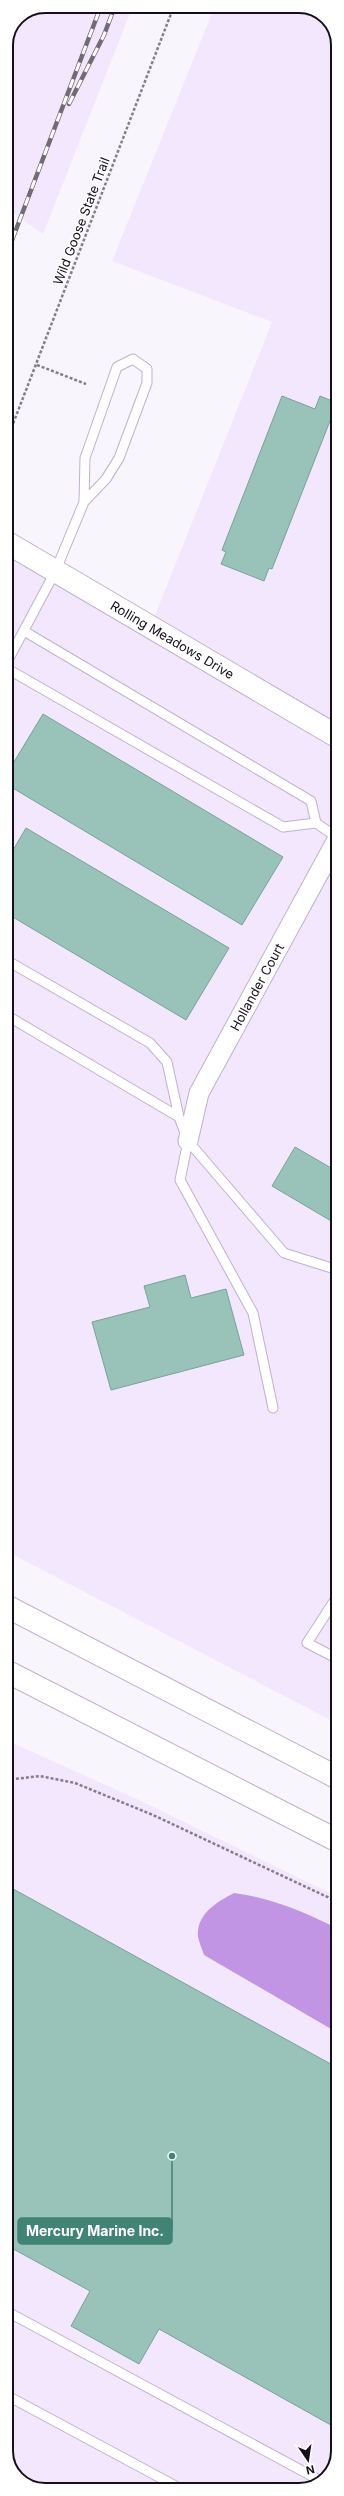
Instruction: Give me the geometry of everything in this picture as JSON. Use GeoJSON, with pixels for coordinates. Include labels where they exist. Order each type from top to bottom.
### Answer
{"type":"FeatureCollection","features":[{"type":"Feature","properties":{"kind":"main road","name":"Rolling Meadows Drive"},"geometry":{"type":"LineString","coordinates":[[13,546],[331,733]]}},
{"type":"Feature","properties":{"kind":"main road"},"geometry":{"type":"LineString","coordinates":[[13,1610],[331,1774]]}},
{"type":"Feature","properties":{"kind":"main road"},"geometry":{"type":"LineString","coordinates":[[13,1674],[331,1837]]}},
{"type":"Feature","properties":{"kind":"street","name":"Hollander Court"},"geometry":{"type":"LineString","coordinates":[[188,1141],[199,1094],[331,851]]}},
{"type":"Feature","properties":{"kind":"lane"},"geometry":{"type":"LineString","coordinates":[[13,651],[55,572],[84,502],[85,458],[117,367],[133,359],[147,369],[148,383],[119,458],[106,479],[84,502]]}},
{"type":"Feature","properties":{"kind":"lane"},"geometry":{"type":"LineString","coordinates":[[24,631],[311,801],[316,823]]}},
{"type":"Feature","properties":{"kind":"lane"},"geometry":{"type":"LineString","coordinates":[[13,672],[283,827],[316,823],[331,833]]}},
{"type":"Feature","properties":{"kind":"lane"},"geometry":{"type":"LineString","coordinates":[[13,964],[150,1043],[167,1062],[179,1117],[188,1141],[284,1254],[331,1268]]}},
{"type":"Feature","properties":{"kind":"lane"},"geometry":{"type":"LineString","coordinates":[[13,1019],[179,1117]]}},
{"type":"Feature","properties":{"kind":"lane"},"geometry":{"type":"LineString","coordinates":[[188,1141],[180,1180],[253,1313],[273,1408]]}},
{"type":"Feature","properties":{"kind":"lane"},"geometry":{"type":"LineString","coordinates":[[331,1606],[307,1643],[331,1655]]}},
{"type":"Feature","properties":{"kind":"lane"},"geometry":{"type":"LineString","coordinates":[[13,2315],[316,2478]]}},
{"type":"Feature","properties":{"kind":"lane"},"geometry":{"type":"LineString","coordinates":[[13,2399],[170,2483]]}},
{"type":"Feature","properties":{"kind":"path","name":"Wild Goose State Trail"},"geometry":{"type":"LineString","coordinates":[[13,424],[171,13]]}},
{"type":"Feature","properties":{"kind":"path"},"geometry":{"type":"LineString","coordinates":[[36,365],[86,384]]}},
{"type":"Feature","properties":{"kind":"path"},"geometry":{"type":"LineString","coordinates":[[13,1779],[40,1776],[75,1782],[153,1815],[331,1899]]}},
{"type":"Feature","properties":{"kind":"shaded area"},"geometry":{"type":"Polygon","coordinates":[[[45,13],[130,13],[43,234],[13,213],[13,45],[15,33],[22,22],[33,15],[45,13]]]}},
{"type":"Feature","properties":{"kind":"shaded area"},"geometry":{"type":"Polygon","coordinates":[[[212,13],[301,13],[317,18],[328,31],[331,41],[331,1720],[13,1555],[13,553],[15,548],[150,628],[272,322],[112,261],[212,13]]]}},
{"type":"Feature","properties":{"kind":"shaded area"},"geometry":{"type":"Polygon","coordinates":[[[13,1743],[139,1800],[331,1894],[331,2451],[327,2467],[323,2472],[313,2480],[303,2483],[43,2483],[31,2480],[22,2474],[16,2465],[13,2455],[13,1743]]]}},
{"type":"Feature","properties":{"kind":"shaded area"},"geometry":{"type":"Polygon","coordinates":[[[234,1893],[261,1898],[288,1906],[331,1926],[331,2029],[204,1955],[198,1937],[200,1922],[204,1915],[221,1900],[234,1893]]]}},
{"type":"Feature","properties":{"kind":"building"},"geometry":{"type":"Polygon","coordinates":[[[282,396],[315,409],[320,396],[331,401],[331,418],[272,569],[269,568],[264,581],[221,564],[226,552],[222,550],[282,396]]]}},
{"type":"Feature","properties":{"kind":"building"},"geometry":{"type":"Polygon","coordinates":[[[43,714],[283,857],[242,925],[13,788],[13,763],[43,714]]]}},
{"type":"Feature","properties":{"kind":"building"},"geometry":{"type":"Polygon","coordinates":[[[26,828],[229,948],[186,1020],[13,917],[13,850],[26,828]]]}},
{"type":"Feature","properties":{"kind":"building"},"geometry":{"type":"Polygon","coordinates":[[[295,1147],[331,1168],[331,1221],[272,1186],[295,1147]]]}},
{"type":"Feature","properties":{"kind":"building"},"geometry":{"type":"Polygon","coordinates":[[[185,1275],[191,1298],[226,1289],[244,1355],[111,1390],[92,1322],[150,1307],[144,1286],[185,1275]]]}},
{"type":"Feature","properties":{"kind":"building"},"geometry":{"type":"Polygon","coordinates":[[[13,1889],[331,2064],[331,2425],[159,2329],[139,2364],[71,2326],[90,2291],[13,2249],[13,1889]]]}},
{"type":"Feature","properties":{"kind":"railway"},"geometry":{"type":"LineString","coordinates":[[13,238],[98,13]]}},
{"type":"Feature","properties":{"kind":"railway"},"geometry":{"type":"LineString","coordinates":[[69,104],[104,35],[112,13]]}},
{"type":"Feature","properties":{"kind":"place","name":"Mercury Marine Inc."},"geometry":{"type":"Point","coordinates":[172,2156]}}]}
